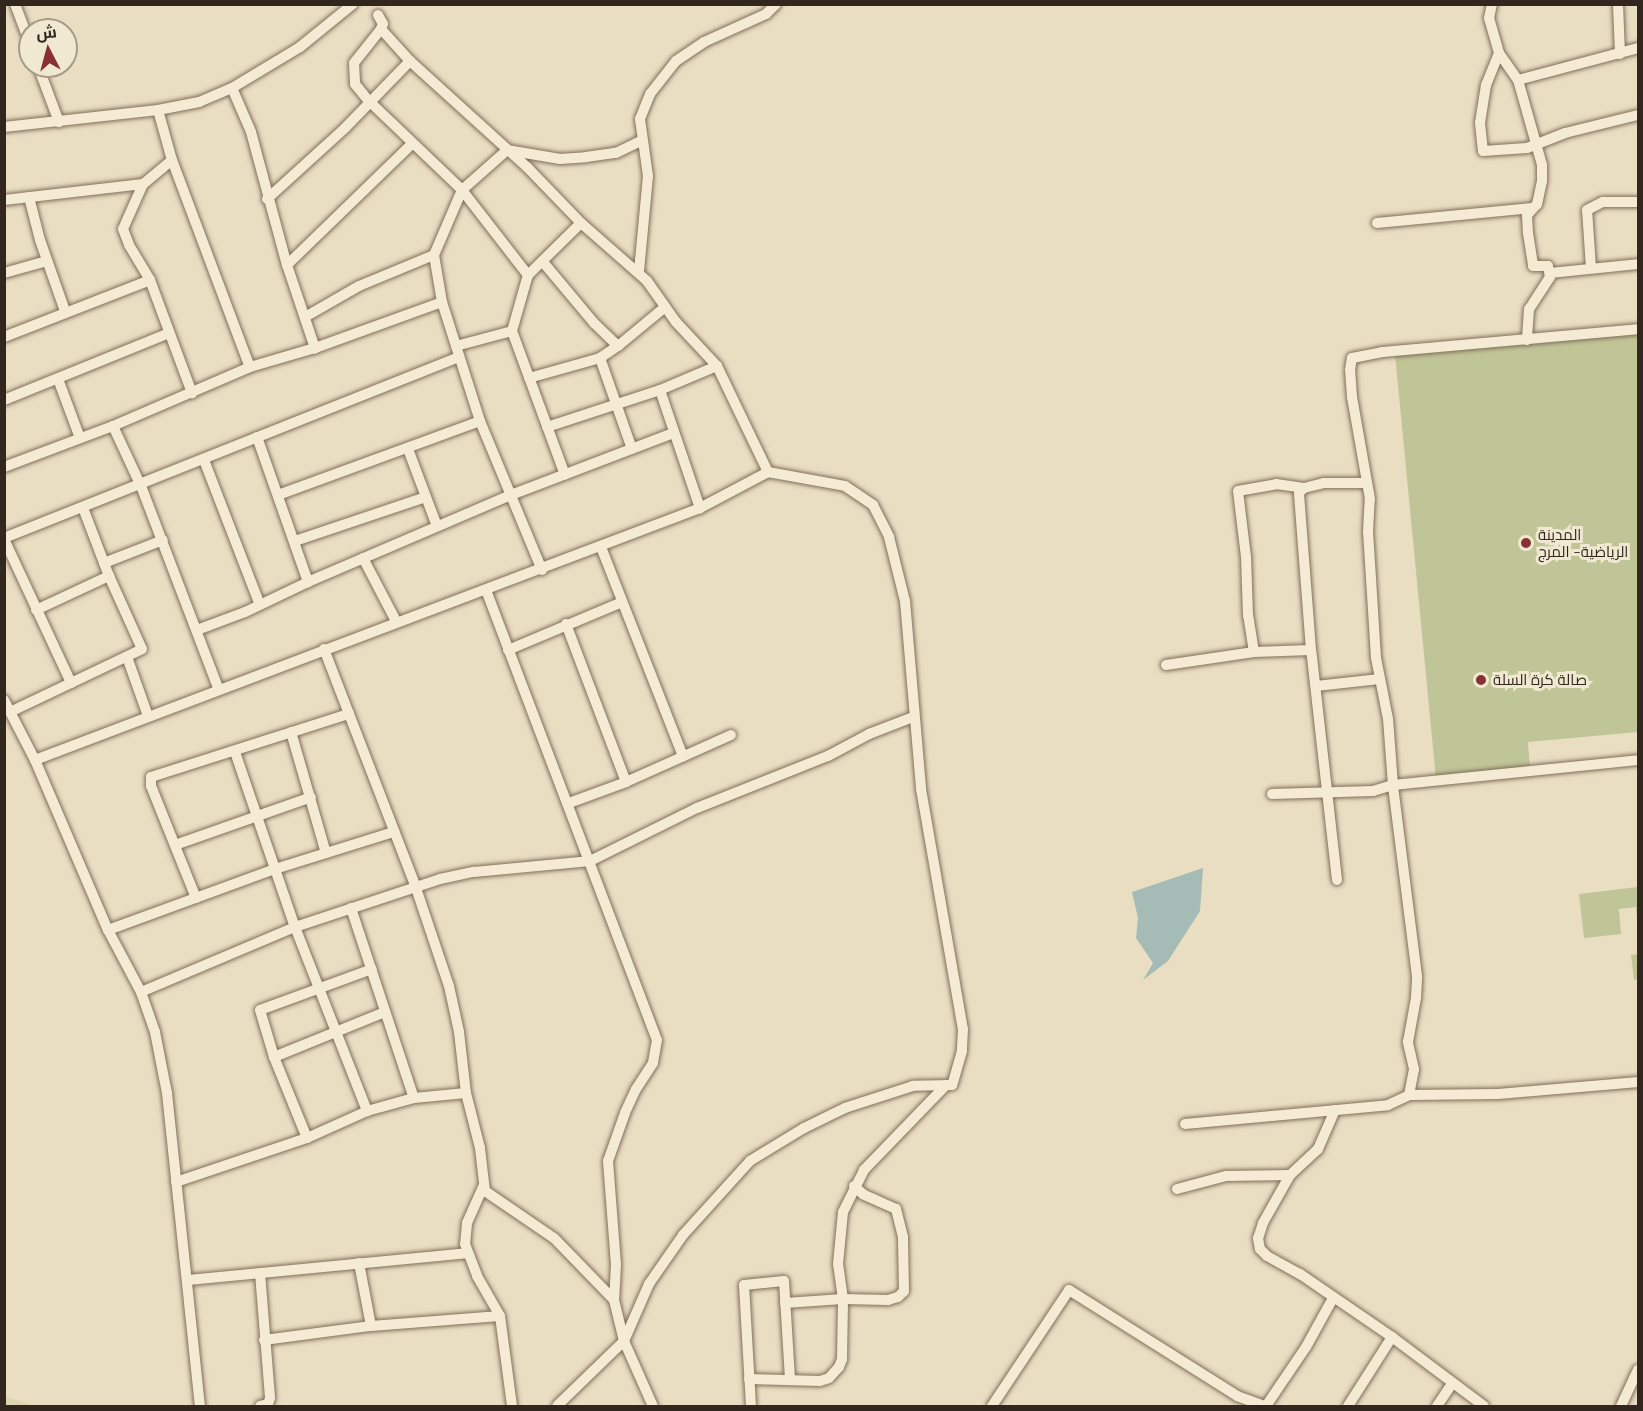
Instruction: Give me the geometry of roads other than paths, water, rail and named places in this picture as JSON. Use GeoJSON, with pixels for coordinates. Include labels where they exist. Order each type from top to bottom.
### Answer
{"type":"FeatureCollection","features":[{"type":"Feature","properties":{"kind":"street"},"geometry":{"type":"LineString","coordinates":[[4,127],[158,110],[199,102],[232,88],[300,47],[353,4]]}},
{"type":"Feature","properties":{"kind":"street"},"geometry":{"type":"LineString","coordinates":[[639,271],[648,176],[641,141],[640,119],[643,109],[661,78],[676,61],[704,42],[756,20],[776,4]]}},
{"type":"Feature","properties":{"kind":"street"},"geometry":{"type":"LineString","coordinates":[[1492,4],[1489,18],[1499,53],[1518,80],[1542,165],[1542,181],[1537,204],[1527,215],[1533,266],[1548,266],[1550,273],[1545,288],[1529,309],[1527,340]]}},
{"type":"Feature","properties":{"kind":"street"},"geometry":{"type":"LineString","coordinates":[[1618,4],[1620,54]]}},
{"type":"Feature","properties":{"kind":"street"},"geometry":{"type":"LineString","coordinates":[[378,15],[382,24],[381,29],[360,55],[353,68],[355,84],[369,101],[462,190],[528,275]]}},
{"type":"Feature","properties":{"kind":"street"},"geometry":{"type":"LineString","coordinates":[[381,29],[410,61],[507,150],[581,223],[639,271],[665,307],[717,366],[768,472]]}},
{"type":"Feature","properties":{"kind":"street"},"geometry":{"type":"LineString","coordinates":[[1518,80],[1638,48]]}},
{"type":"Feature","properties":{"kind":"street"},"geometry":{"type":"LineString","coordinates":[[1499,53],[1486,84],[1480,123],[1482,151],[1501,151],[1536,144],[1565,133],[1638,115]]}},
{"type":"Feature","properties":{"kind":"street"},"geometry":{"type":"LineString","coordinates":[[267,199],[410,61]]}},
{"type":"Feature","properties":{"kind":"street"},"geometry":{"type":"LineString","coordinates":[[42,78],[59,122]]}},
{"type":"Feature","properties":{"kind":"street"},"geometry":{"type":"LineString","coordinates":[[232,88],[250,132],[267,199],[315,348]]}},
{"type":"Feature","properties":{"kind":"street"},"geometry":{"type":"LineString","coordinates":[[158,110],[172,160],[250,368]]}},
{"type":"Feature","properties":{"kind":"street"},"geometry":{"type":"LineString","coordinates":[[507,150],[560,159],[616,153],[641,141]]}},
{"type":"Feature","properties":{"kind":"street"},"geometry":{"type":"LineString","coordinates":[[287,265],[412,143]]}},
{"type":"Feature","properties":{"kind":"street"},"geometry":{"type":"LineString","coordinates":[[507,150],[462,190],[434,255],[442,302],[480,421],[542,570]]}},
{"type":"Feature","properties":{"kind":"street"},"geometry":{"type":"LineString","coordinates":[[172,160],[143,184],[123,229],[129,245],[150,280],[192,393]]}},
{"type":"Feature","properties":{"kind":"street"},"geometry":{"type":"LineString","coordinates":[[4,200],[143,184]]}},
{"type":"Feature","properties":{"kind":"street"},"geometry":{"type":"LineString","coordinates":[[29,197],[47,261],[65,311]]}},
{"type":"Feature","properties":{"kind":"street"},"geometry":{"type":"LineString","coordinates":[[1591,268],[1587,210],[1603,202],[1638,202]]}},
{"type":"Feature","properties":{"kind":"street"},"geometry":{"type":"LineString","coordinates":[[1377,223],[1532,208]]}},
{"type":"Feature","properties":{"kind":"street"},"geometry":{"type":"LineString","coordinates":[[565,476],[512,331],[528,275],[581,223]]}},
{"type":"Feature","properties":{"kind":"street"},"geometry":{"type":"LineString","coordinates":[[305,317],[359,286],[434,255]]}},
{"type":"Feature","properties":{"kind":"street"},"geometry":{"type":"LineString","coordinates":[[4,273],[47,261]]}},
{"type":"Feature","properties":{"kind":"street"},"geometry":{"type":"LineString","coordinates":[[543,262],[594,323],[618,346]]}},
{"type":"Feature","properties":{"kind":"street"},"geometry":{"type":"LineString","coordinates":[[1550,273],[1638,264]]}},
{"type":"Feature","properties":{"kind":"street"},"geometry":{"type":"LineString","coordinates":[[4,337],[65,311],[150,280]]}},
{"type":"Feature","properties":{"kind":"street"},"geometry":{"type":"LineString","coordinates":[[4,467],[113,426],[250,368],[315,348],[442,302]]}},
{"type":"Feature","properties":{"kind":"street"},"geometry":{"type":"LineString","coordinates":[[529,378],[600,358],[665,307]]}},
{"type":"Feature","properties":{"kind":"street"},"geometry":{"type":"LineString","coordinates":[[1409,1095],[1414,1069],[1408,1042],[1416,998],[1417,976],[1393,785],[1388,719],[1380,679],[1370,568],[1370,500],[1352,397],[1350,370],[1352,357],[1382,352],[1638,329]]}},
{"type":"Feature","properties":{"kind":"street"},"geometry":{"type":"LineString","coordinates":[[71,682],[4,539],[141,486],[512,331]]}},
{"type":"Feature","properties":{"kind":"street"},"geometry":{"type":"LineString","coordinates":[[4,400],[170,333]]}},
{"type":"Feature","properties":{"kind":"street"},"geometry":{"type":"LineString","coordinates":[[600,358],[632,449]]}},
{"type":"Feature","properties":{"kind":"street"},"geometry":{"type":"LineString","coordinates":[[547,427],[660,390],[717,366]]}},
{"type":"Feature","properties":{"kind":"street"},"geometry":{"type":"LineString","coordinates":[[58,379],[80,438]]}},
{"type":"Feature","properties":{"kind":"street"},"geometry":{"type":"LineString","coordinates":[[660,390],[700,508]]}},
{"type":"Feature","properties":{"kind":"street"},"geometry":{"type":"LineString","coordinates":[[278,495],[480,421]]}},
{"type":"Feature","properties":{"kind":"street"},"geometry":{"type":"LineString","coordinates":[[113,426],[163,540],[219,690]]}},
{"type":"Feature","properties":{"kind":"street"},"geometry":{"type":"LineString","coordinates":[[197,630],[260,605],[511,495],[673,433]]}},
{"type":"Feature","properties":{"kind":"street"},"geometry":{"type":"LineString","coordinates":[[257,437],[308,582]]}},
{"type":"Feature","properties":{"kind":"street"},"geometry":{"type":"LineString","coordinates":[[408,449],[437,526]]}},
{"type":"Feature","properties":{"kind":"street"},"geometry":{"type":"LineString","coordinates":[[204,460],[260,605]]}},
{"type":"Feature","properties":{"kind":"street"},"geometry":{"type":"LineString","coordinates":[[35,760],[396,621],[601,547],[700,508],[768,472],[845,486],[868,500],[877,510],[889,537],[904,593],[921,789],[964,1038],[952,1085],[905,1088],[845,1108],[804,1128],[750,1161],[676,1245],[650,1284],[624,1341],[557,1407]]}},
{"type":"Feature","properties":{"kind":"street"},"geometry":{"type":"LineString","coordinates":[[1254,652],[1248,616],[1245,544],[1238,491],[1276,483],[1304,488],[1324,483],[1367,483]]}},
{"type":"Feature","properties":{"kind":"street"},"geometry":{"type":"LineString","coordinates":[[1304,488],[1299,494],[1299,500],[1311,650],[1337,880]]}},
{"type":"Feature","properties":{"kind":"street"},"geometry":{"type":"LineString","coordinates":[[295,541],[426,497]]}},
{"type":"Feature","properties":{"kind":"street"},"geometry":{"type":"LineString","coordinates":[[10,712],[128,657],[142,648],[109,576],[83,508]]}},
{"type":"Feature","properties":{"kind":"street"},"geometry":{"type":"LineString","coordinates":[[104,563],[163,540]]}},
{"type":"Feature","properties":{"kind":"street"},"geometry":{"type":"LineString","coordinates":[[601,547],[620,603],[682,756]]}},
{"type":"Feature","properties":{"kind":"street"},"geometry":{"type":"LineString","coordinates":[[363,558],[396,621]]}},
{"type":"Feature","properties":{"kind":"street"},"geometry":{"type":"LineString","coordinates":[[36,610],[109,576]]}},
{"type":"Feature","properties":{"kind":"street"},"geometry":{"type":"LineString","coordinates":[[486,590],[569,803],[657,1040],[653,1063],[636,1089],[608,1161],[616,1264],[614,1300],[624,1341],[653,1407]]}},
{"type":"Feature","properties":{"kind":"street"},"geometry":{"type":"LineString","coordinates":[[508,650],[620,603]]}},
{"type":"Feature","properties":{"kind":"street"},"geometry":{"type":"LineString","coordinates":[[566,624],[626,782]]}},
{"type":"Feature","properties":{"kind":"street"},"geometry":{"type":"LineString","coordinates":[[324,649],[416,888],[454,1008],[466,1093],[478,1137],[483,1187],[467,1223],[465,1234],[467,1253],[500,1316],[512,1407]]}},
{"type":"Feature","properties":{"kind":"street"},"geometry":{"type":"LineString","coordinates":[[1166,665],[1254,652],[1311,650]]}},
{"type":"Feature","properties":{"kind":"street"},"geometry":{"type":"LineString","coordinates":[[128,657],[148,716]]}},
{"type":"Feature","properties":{"kind":"street"},"geometry":{"type":"LineString","coordinates":[[1316,686],[1380,679]]}},
{"type":"Feature","properties":{"kind":"street"},"geometry":{"type":"LineString","coordinates":[[4,700],[35,760],[108,930],[141,992],[163,1064],[189,1280],[200,1407]]}},
{"type":"Feature","properties":{"kind":"street"},"geometry":{"type":"LineString","coordinates":[[196,898],[150,778],[349,714]]}},
{"type":"Feature","properties":{"kind":"street"},"geometry":{"type":"LineString","coordinates":[[141,992],[295,927],[440,879],[474,872],[590,861],[697,808],[828,756],[869,734],[913,717]]}},
{"type":"Feature","properties":{"kind":"street"},"geometry":{"type":"LineString","coordinates":[[291,732],[326,852]]}},
{"type":"Feature","properties":{"kind":"street"},"geometry":{"type":"LineString","coordinates":[[569,803],[626,782],[731,735]]}},
{"type":"Feature","properties":{"kind":"street"},"geometry":{"type":"LineString","coordinates":[[235,752],[295,927],[367,1111]]}},
{"type":"Feature","properties":{"kind":"street"},"geometry":{"type":"LineString","coordinates":[[1272,794],[1373,791],[1393,785],[1638,760]]}},
{"type":"Feature","properties":{"kind":"street"},"geometry":{"type":"LineString","coordinates":[[175,845],[311,797]]}},
{"type":"Feature","properties":{"kind":"street"},"geometry":{"type":"LineString","coordinates":[[108,930],[275,869],[394,832]]}},
{"type":"Feature","properties":{"kind":"street"},"geometry":{"type":"LineString","coordinates":[[351,908],[414,1098]]}},
{"type":"Feature","properties":{"kind":"street"},"geometry":{"type":"LineString","coordinates":[[307,1138],[274,1057],[260,1009],[372,969]]}},
{"type":"Feature","properties":{"kind":"street"},"geometry":{"type":"LineString","coordinates":[[274,1057],[385,1012]]}},
{"type":"Feature","properties":{"kind":"street"},"geometry":{"type":"LineString","coordinates":[[1185,1124],[1388,1105],[1409,1095],[1498,1094],[1638,1082]]}},
{"type":"Feature","properties":{"kind":"street"},"geometry":{"type":"LineString","coordinates":[[749,1379],[820,1381],[829,1378],[839,1367],[842,1359],[843,1299],[838,1264],[843,1212],[854,1186],[873,1160],[946,1085]]}},
{"type":"Feature","properties":{"kind":"street"},"geometry":{"type":"LineString","coordinates":[[176,1182],[307,1138],[367,1111],[414,1098],[466,1093]]}},
{"type":"Feature","properties":{"kind":"street"},"geometry":{"type":"LineString","coordinates":[[1335,1110],[1318,1149],[1290,1175],[1263,1223],[1258,1244],[1267,1256],[1300,1274],[1392,1337],[1484,1407]]}},
{"type":"Feature","properties":{"kind":"street"},"geometry":{"type":"LineString","coordinates":[[1177,1190],[1226,1176],[1290,1175]]}},
{"type":"Feature","properties":{"kind":"street"},"geometry":{"type":"LineString","coordinates":[[785,1303],[843,1299],[888,1300],[898,1297],[904,1291],[906,1282],[903,1237],[896,1209],[863,1194],[854,1186]]}},
{"type":"Feature","properties":{"kind":"street"},"geometry":{"type":"LineString","coordinates":[[483,1187],[488,1194],[523,1215],[554,1239],[614,1300]]}},
{"type":"Feature","properties":{"kind":"street"},"geometry":{"type":"LineString","coordinates":[[189,1280],[467,1253]]}},
{"type":"Feature","properties":{"kind":"street"},"geometry":{"type":"LineString","coordinates":[[359,1263],[371,1326]]}},
{"type":"Feature","properties":{"kind":"street"},"geometry":{"type":"LineString","coordinates":[[260,1273],[270,1401],[260,1407]]}},
{"type":"Feature","properties":{"kind":"street"},"geometry":{"type":"LineString","coordinates":[[751,1407],[744,1284],[784,1281],[790,1379]]}},
{"type":"Feature","properties":{"kind":"street"},"geometry":{"type":"LineString","coordinates":[[992,1407],[1069,1290],[1237,1396],[1265,1407],[1306,1347],[1333,1298]]}},
{"type":"Feature","properties":{"kind":"street"},"geometry":{"type":"LineString","coordinates":[[264,1340],[371,1326],[500,1316]]}},
{"type":"Feature","properties":{"kind":"street"},"geometry":{"type":"LineString","coordinates":[[1348,1407],[1392,1337]]}},
{"type":"Feature","properties":{"kind":"street"},"geometry":{"type":"LineString","coordinates":[[1621,1407],[1637,1377]]}},
{"type":"Feature","properties":{"kind":"street"},"geometry":{"type":"LineString","coordinates":[[1437,1407],[1452,1384]]}},
{"type":"Feature","properties":{"kind":"water"},"geometry":{"type":"Polygon","coordinates":[[[1203,868],[1200,911],[1168,961],[1143,980],[1153,963],[1136,938],[1138,918],[1132,892],[1203,868]]]}},
{"type":"Feature","properties":{"kind":"place","name":"المدينة الرياضية- المرج"},"geometry":{"type":"Point","coordinates":[1526,543]}},
{"type":"Feature","properties":{"kind":"place","name":"صالة كرة السلة"},"geometry":{"type":"Point","coordinates":[1481,680]}}]}
